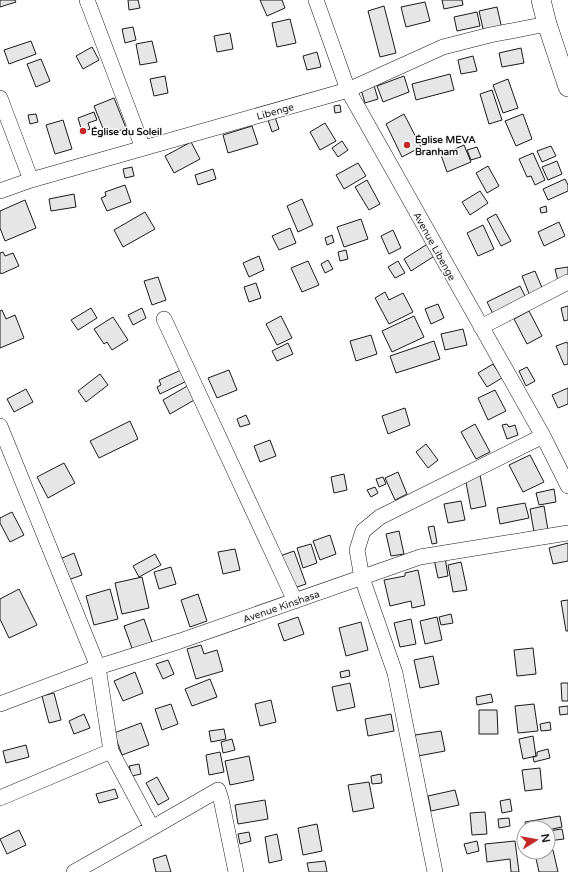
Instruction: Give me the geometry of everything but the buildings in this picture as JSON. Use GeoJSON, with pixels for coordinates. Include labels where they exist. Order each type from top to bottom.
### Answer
{"type":"FeatureCollection","features":[{"type":"Feature","properties":{"kind":"street"},"geometry":{"type":"LineString","coordinates":[[87,0],[143,148]]}},
{"type":"Feature","properties":{"kind":"street","name":"Avenue Libenge"},"geometry":{"type":"LineString","coordinates":[[316,0],[348,90],[543,436],[568,486]]}},
{"type":"Feature","properties":{"kind":"street"},"geometry":{"type":"LineString","coordinates":[[541,0],[547,24],[568,88]]}},
{"type":"Feature","properties":{"kind":"street","name":"Libenge"},"geometry":{"type":"LineString","coordinates":[[0,191],[31,180],[348,90],[443,47],[490,35],[547,24]]}},
{"type":"Feature","properties":{"kind":"street"},"geometry":{"type":"LineString","coordinates":[[0,98],[31,180]]}},
{"type":"Feature","properties":{"kind":"street"},"geometry":{"type":"LineString","coordinates":[[481,327],[568,282]]}},
{"type":"Feature","properties":{"kind":"street"},"geometry":{"type":"LineString","coordinates":[[164,319],[295,601]]}},
{"type":"Feature","properties":{"kind":"street"},"geometry":{"type":"LineString","coordinates":[[0,426],[98,667],[111,751],[152,828]]}},
{"type":"Feature","properties":{"kind":"street"},"geometry":{"type":"LineString","coordinates":[[434,872],[395,673],[362,578],[357,550],[363,531],[380,517],[543,436]]}},
{"type":"Feature","properties":{"kind":"street","name":"Avenue Kinshasa"},"geometry":{"type":"LineString","coordinates":[[0,704],[98,667],[180,641],[420,557],[568,533]]}},
{"type":"Feature","properties":{"kind":"street"},"geometry":{"type":"LineString","coordinates":[[0,798],[111,751]]}},
{"type":"Feature","properties":{"kind":"street"},"geometry":{"type":"LineString","coordinates":[[74,872],[218,790],[236,872]]}},
{"type":"Feature","properties":{"kind":"place","name":"Église du Soleil"},"geometry":{"type":"Point","coordinates":[83,131]}},
{"type":"Feature","properties":{"kind":"place","name":"Église MEVA Branham"},"geometry":{"type":"Point","coordinates":[407,145]}}]}
